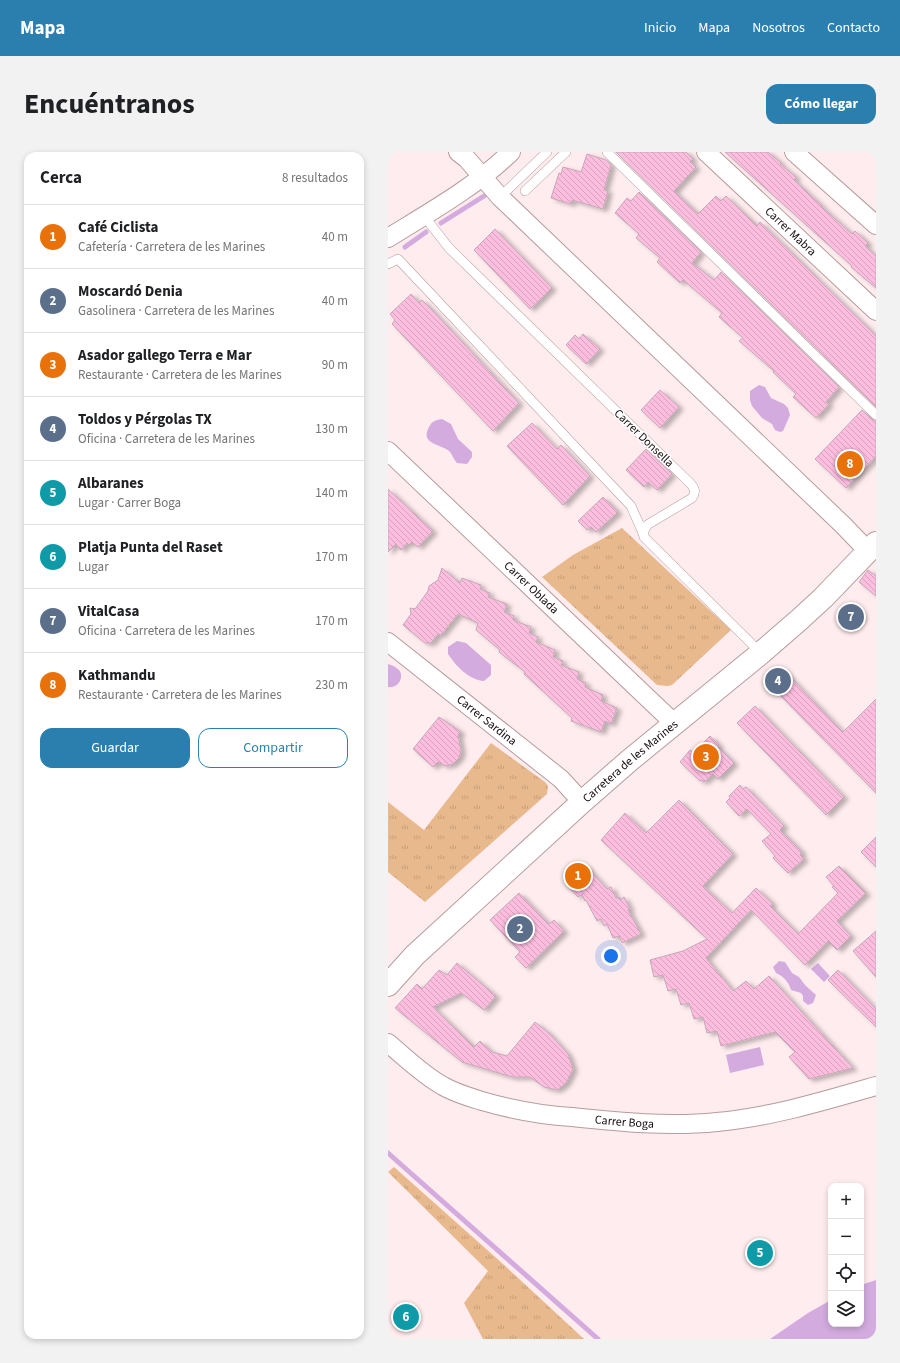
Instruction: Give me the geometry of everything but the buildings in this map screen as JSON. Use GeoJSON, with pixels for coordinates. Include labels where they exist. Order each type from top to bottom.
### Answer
{"type":"FeatureCollection","features":[{"type":"Feature","properties":{"kind":"main road","name":"Carretera de les Marines"},"geometry":{"type":"LineString","coordinates":[[388,985],[415,955],[582,802],[630,760],[761,653],[823,598],[872,547]]}},
{"type":"Feature","properties":{"kind":"street"},"geometry":{"type":"LineString","coordinates":[[458,152],[467,159],[500,197],[843,525],[872,547]]}},
{"type":"Feature","properties":{"kind":"street"},"geometry":{"type":"LineString","coordinates":[[388,238],[469,187],[511,152]]}},
{"type":"Feature","properties":{"kind":"street","name":"Carrer Mabra"},"geometry":{"type":"LineString","coordinates":[[706,152],[876,311]]}},
{"type":"Feature","properties":{"kind":"street"},"geometry":{"type":"LineString","coordinates":[[794,152],[876,225]]}},
{"type":"Feature","properties":{"kind":"street","name":"Carrer Oblada"},"geometry":{"type":"LineString","coordinates":[[388,451],[675,724]]}},
{"type":"Feature","properties":{"kind":"street","name":"Carrer Sardina"},"geometry":{"type":"LineString","coordinates":[[388,642],[561,779],[582,802]]}},
{"type":"Feature","properties":{"kind":"street","name":"Carrer Boga"},"geometry":{"type":"LineString","coordinates":[[388,1043],[422,1072],[443,1087],[472,1098],[532,1114],[654,1124],[717,1122],[780,1112],[876,1086]]}},
{"type":"Feature","properties":{"kind":"lane"},"geometry":{"type":"LineString","coordinates":[[500,197],[547,152]]}},
{"type":"Feature","properties":{"kind":"lane"},"geometry":{"type":"LineString","coordinates":[[525,192],[566,152]]}},
{"type":"Feature","properties":{"kind":"lane"},"geometry":{"type":"LineString","coordinates":[[607,152],[876,415]]}},
{"type":"Feature","properties":{"kind":"lane","name":"Carrer Donsella"},"geometry":{"type":"LineString","coordinates":[[424,216],[449,248],[695,489],[692,498],[647,526],[643,533]]}},
{"type":"Feature","properties":{"kind":"lane"},"geometry":{"type":"LineString","coordinates":[[388,264],[398,258],[408,268],[631,506],[644,537],[761,653]]}},
{"type":"Feature","properties":{"kind":"green space"},"geometry":{"type":"Polygon","coordinates":[[[622,528],[731,630],[672,685],[657,685],[542,577],[573,555],[622,528]]]}},
{"type":"Feature","properties":{"kind":"green space"},"geometry":{"type":"Polygon","coordinates":[[[491,743],[545,782],[548,786],[547,794],[425,902],[388,872],[388,802],[424,830],[491,743]]]}},
{"type":"Feature","properties":{"kind":"green space"},"geometry":{"type":"Polygon","coordinates":[[[394,1167],[503,1264],[584,1339],[483,1339],[464,1303],[488,1271],[388,1172],[394,1167]]]}},
{"type":"Feature","properties":{"kind":"shaded area"},"geometry":{"type":"Polygon","coordinates":[[[759,385],[765,387],[771,398],[784,404],[788,408],[790,415],[783,431],[780,432],[775,430],[772,424],[762,418],[752,406],[750,391],[759,385]]]}},
{"type":"Feature","properties":{"kind":"shaded area"},"geometry":{"type":"Polygon","coordinates":[[[442,419],[451,424],[458,439],[472,452],[472,457],[467,464],[457,463],[447,449],[429,441],[427,433],[431,423],[442,419]]]}},
{"type":"Feature","properties":{"kind":"shaded area"},"geometry":{"type":"Polygon","coordinates":[[[457,641],[466,643],[491,665],[491,675],[484,681],[473,678],[463,672],[448,654],[448,647],[457,641]]]}},
{"type":"Feature","properties":{"kind":"shaded area"},"geometry":{"type":"Polygon","coordinates":[[[388,664],[394,666],[401,673],[401,679],[397,685],[391,687],[388,687],[388,664]]]}},
{"type":"Feature","properties":{"kind":"shaded area"},"geometry":{"type":"Polygon","coordinates":[[[779,961],[785,962],[792,973],[799,977],[816,995],[813,1003],[808,1005],[803,1001],[803,996],[801,993],[791,990],[789,984],[776,973],[773,967],[779,961]]]}},
{"type":"Feature","properties":{"kind":"shaded area"},"geometry":{"type":"Polygon","coordinates":[[[818,963],[830,976],[824,982],[811,969],[818,963]]]}},
{"type":"Feature","properties":{"kind":"shaded area"},"geometry":{"type":"Polygon","coordinates":[[[760,1047],[764,1065],[730,1073],[726,1055],[760,1047]]]}},
{"type":"Feature","properties":{"kind":"shaded area"},"geometry":{"type":"Polygon","coordinates":[[[876,1280],[876,1339],[770,1339],[808,1313],[828,1302],[828,1327],[864,1327],[864,1284],[876,1280]]]}},
{"type":"Feature","properties":{"kind":"waterway"},"geometry":{"type":"LineString","coordinates":[[441,223],[484,196]]}},
{"type":"Feature","properties":{"kind":"waterway"},"geometry":{"type":"LineString","coordinates":[[405,247],[426,232]]}},
{"type":"Feature","properties":{"kind":"waterway"},"geometry":{"type":"LineString","coordinates":[[388,1153],[598,1339]]}},
{"type":"Feature","properties":{"kind":"place","name":"Kathmandu"},"geometry":{"type":"Point","coordinates":[850,464]}},
{"type":"Feature","properties":{"kind":"place","name":"VitalCasa"},"geometry":{"type":"Point","coordinates":[851,617]}},
{"type":"Feature","properties":{"kind":"place","name":"Toldos y Pérgolas TX"},"geometry":{"type":"Point","coordinates":[778,681]}},
{"type":"Feature","properties":{"kind":"place","name":"Asador gallego Terra e Mar"},"geometry":{"type":"Point","coordinates":[706,757]}},
{"type":"Feature","properties":{"kind":"place","name":"Café Ciclista"},"geometry":{"type":"Point","coordinates":[578,876]}},
{"type":"Feature","properties":{"kind":"place","name":"Moscardó Denia"},"geometry":{"type":"Point","coordinates":[520,929]}},
{"type":"Feature","properties":{"kind":"place","name":"Albaranes"},"geometry":{"type":"Point","coordinates":[760,1253]}},
{"type":"Feature","properties":{"kind":"place","name":"Platja Punta del Raset"},"geometry":{"type":"Point","coordinates":[406,1317]}}]}
